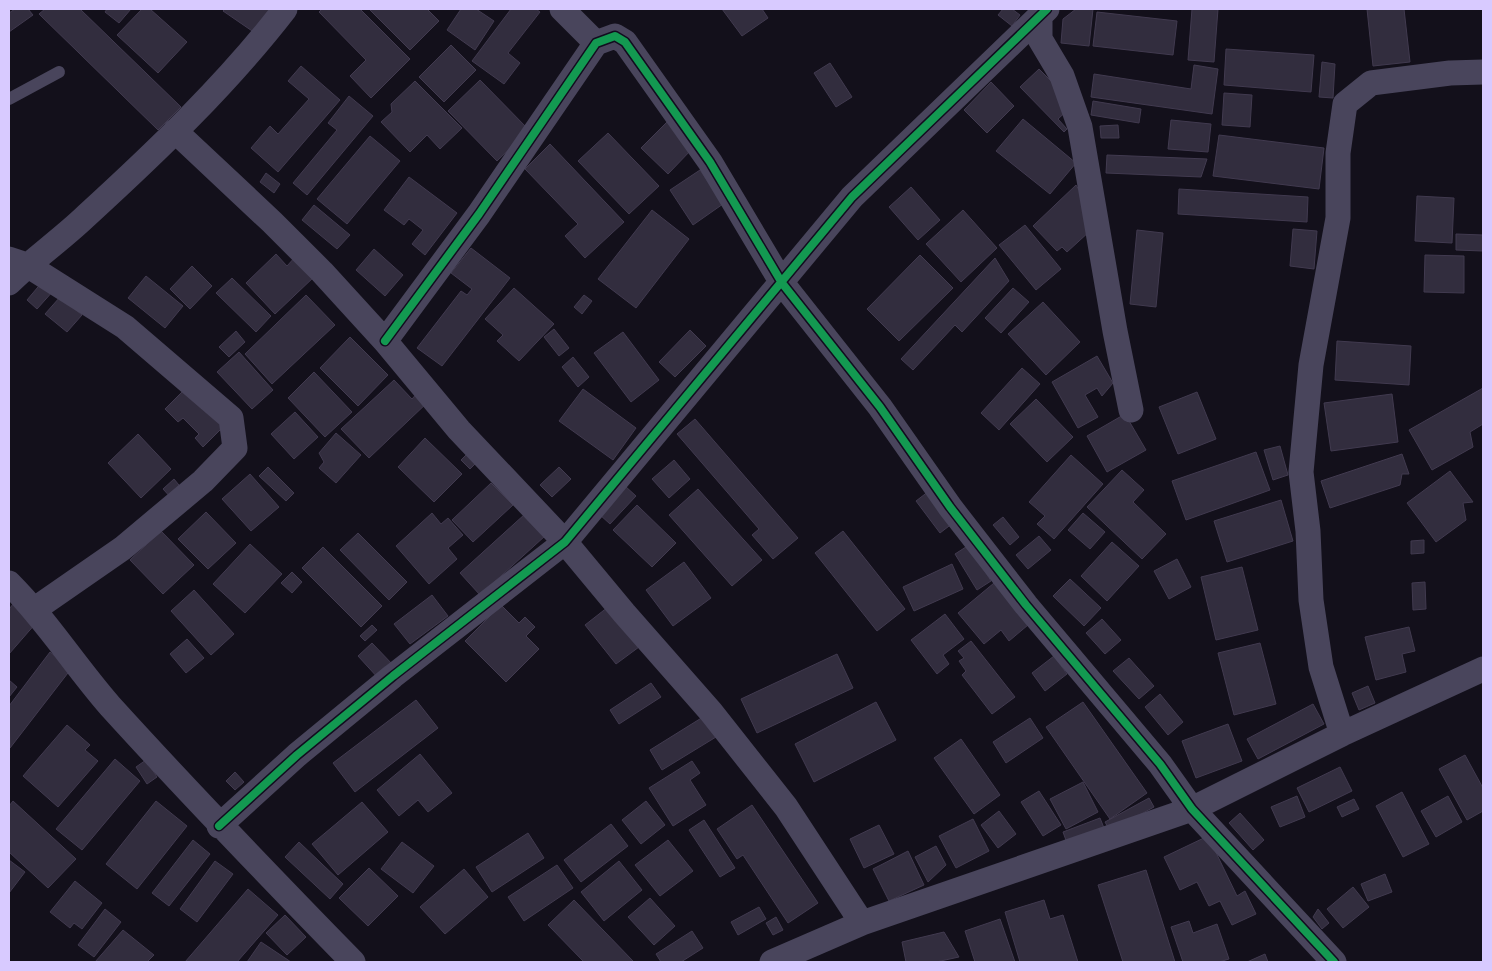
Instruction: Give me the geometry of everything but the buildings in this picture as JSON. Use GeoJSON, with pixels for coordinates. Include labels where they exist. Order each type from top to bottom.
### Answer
{"type":"FeatureCollection","features":[{"type":"Feature","properties":{"kind":"street"},"geometry":{"type":"LineString","coordinates":[[9,283],[18,262],[85,218],[175,131],[252,51],[286,9]]}},
{"type":"Feature","properties":{"kind":"street"},"geometry":{"type":"LineString","coordinates":[[562,9],[596,43]]}},
{"type":"Feature","properties":{"kind":"street"},"geometry":{"type":"LineString","coordinates":[[220,826],[297,756],[394,676],[565,542],[654,432],[782,283],[852,197],[1037,24],[1062,76],[1080,127],[1115,331],[1131,410]]}},
{"type":"Feature","properties":{"kind":"street"},"geometry":{"type":"LineString","coordinates":[[385,341],[479,214],[596,43],[615,36],[625,42],[710,162],[782,283],[880,407],[950,507],[1026,606],[1160,764],[1192,808],[1334,962]]}},
{"type":"Feature","properties":{"kind":"street"},"geometry":{"type":"LineString","coordinates":[[1342,734],[1321,667],[1311,600],[1308,531],[1301,472],[1311,365],[1338,218],[1338,153],[1345,104],[1371,83],[1450,73],[1483,72]]}},
{"type":"Feature","properties":{"kind":"street"},"geometry":{"type":"LineString","coordinates":[[175,131],[272,222],[385,341],[459,430],[565,542],[711,712],[786,807],[862,923]]}},
{"type":"Feature","properties":{"kind":"street"},"geometry":{"type":"LineString","coordinates":[[18,262],[125,327],[231,418],[235,448],[203,481],[123,548],[35,609]]}},
{"type":"Feature","properties":{"kind":"street"},"geometry":{"type":"LineString","coordinates":[[9,583],[35,609],[108,703],[220,826],[353,962]]}},
{"type":"Feature","properties":{"kind":"street"},"geometry":{"type":"LineString","coordinates":[[772,962],[862,923],[1192,808],[1342,734],[1483,669]]}},
{"type":"Feature","properties":{"kind":"lane"},"geometry":{"type":"LineString","coordinates":[[9,100],[59,72]]}},
{"type":"Feature","properties":{"kind":"cycle path"},"geometry":{"type":"LineString","coordinates":[[219,826],[297,755],[393,676],[565,542],[852,197],[1047,9]]}},
{"type":"Feature","properties":{"kind":"cycle path"},"geometry":{"type":"LineString","coordinates":[[385,341],[479,214],[596,43],[615,36],[625,42],[710,162],[782,283],[880,407],[950,507],[1026,605],[1160,764],[1192,809],[1334,962]]}}]}
